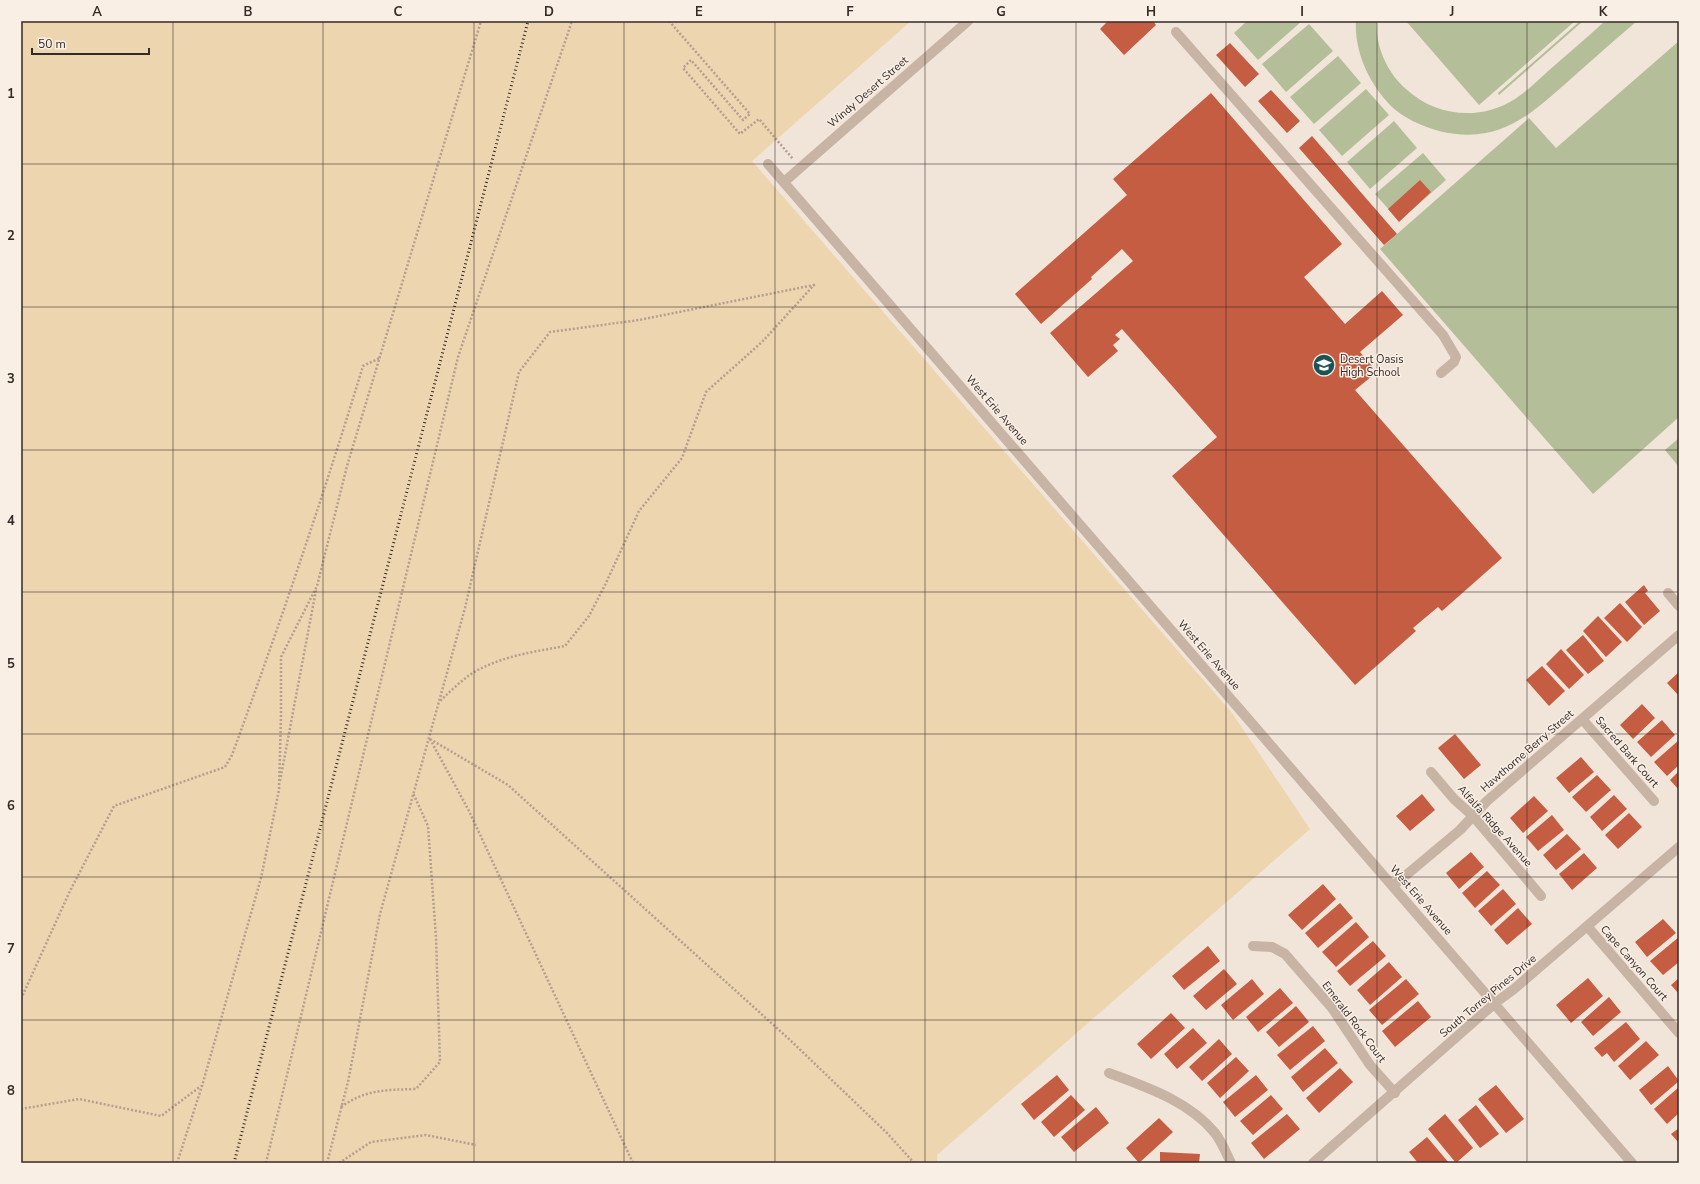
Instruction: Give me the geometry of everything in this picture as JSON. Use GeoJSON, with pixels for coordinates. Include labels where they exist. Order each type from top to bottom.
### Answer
{"type":"FeatureCollection","features":[{"type":"Feature","properties":{"kind":"street","name":"Windy Desert Street"},"geometry":{"type":"LineString","coordinates":[[784,182],[968,21]]}},
{"type":"Feature","properties":{"kind":"street"},"geometry":{"type":"LineString","coordinates":[[1176,32],[1443,335],[1456,357],[1454,362],[1441,373]]}},
{"type":"Feature","properties":{"kind":"street","name":"West Erie Avenue"},"geometry":{"type":"LineString","coordinates":[[768,164],[1632,1163]]}},
{"type":"Feature","properties":{"kind":"street"},"geometry":{"type":"LineString","coordinates":[[1668,593],[1679,606]]}},
{"type":"Feature","properties":{"kind":"street","name":"Hawthorne Berry Street"},"geometry":{"type":"LineString","coordinates":[[1393,886],[1460,830],[1487,800],[1679,635]]}},
{"type":"Feature","properties":{"kind":"street","name":"Sacred Bark Court"},"geometry":{"type":"LineString","coordinates":[[1582,719],[1654,801]]}},
{"type":"Feature","properties":{"kind":"street","name":"Alfalfa Ridge Avenue"},"geometry":{"type":"LineString","coordinates":[[1431,772],[1454,798],[1473,816],[1542,896]]}},
{"type":"Feature","properties":{"kind":"street","name":"South Torrey Pines Drive"},"geometry":{"type":"LineString","coordinates":[[1312,1163],[1495,1003],[1514,989],[1679,847]]}},
{"type":"Feature","properties":{"kind":"street","name":"Cape Canyon Court"},"geometry":{"type":"LineString","coordinates":[[1587,926],[1679,1033]]}},
{"type":"Feature","properties":{"kind":"street","name":"Emerald Rock Court"},"geometry":{"type":"LineString","coordinates":[[1253,946],[1272,947],[1285,954],[1332,1008],[1370,1065],[1395,1092]]}},
{"type":"Feature","properties":{"kind":"street"},"geometry":{"type":"LineString","coordinates":[[1109,1073],[1165,1095],[1195,1114],[1215,1133],[1231,1163]]}},
{"type":"Feature","properties":{"kind":"path"},"geometry":{"type":"LineString","coordinates":[[177,1163],[202,1086],[261,878],[317,583],[347,466],[481,21]]}},
{"type":"Feature","properties":{"kind":"path"},"geometry":{"type":"LineString","coordinates":[[266,1163],[458,357],[572,21]]}},
{"type":"Feature","properties":{"kind":"path"},"geometry":{"type":"LineString","coordinates":[[669,21],[750,114],[743,120],[691,60],[683,68],[740,134],[759,119],[801,167]]}},
{"type":"Feature","properties":{"kind":"path"},"geometry":{"type":"LineString","coordinates":[[327,1163],[348,1082],[380,914],[413,792],[430,739],[440,701],[465,608],[519,372],[550,332],[639,320],[814,285],[762,342],[706,392],[682,458],[639,511],[589,616],[565,646],[526,653],[484,667],[460,683],[440,701]]}},
{"type":"Feature","properties":{"kind":"path"},"geometry":{"type":"LineString","coordinates":[[21,999],[69,892],[114,806],[225,767],[232,756],[340,442],[364,366],[380,358]]}},
{"type":"Feature","properties":{"kind":"path"},"geometry":{"type":"LineString","coordinates":[[278,790],[281,715],[281,657],[317,583]]}},
{"type":"Feature","properties":{"kind":"path"},"geometry":{"type":"LineString","coordinates":[[430,739],[469,811],[633,1163]]}},
{"type":"Feature","properties":{"kind":"path"},"geometry":{"type":"LineString","coordinates":[[430,739],[508,785],[789,1039],[887,1133],[914,1163]]}},
{"type":"Feature","properties":{"kind":"path"},"geometry":{"type":"LineString","coordinates":[[341,1107],[355,1097],[382,1090],[416,1089],[440,1062],[436,938],[428,826],[413,792]]}},
{"type":"Feature","properties":{"kind":"path"},"geometry":{"type":"LineString","coordinates":[[21,1109],[79,1099],[161,1116],[202,1086]]}},
{"type":"Feature","properties":{"kind":"path"},"geometry":{"type":"LineString","coordinates":[[339,1163],[371,1142],[426,1135],[476,1145]]}},
{"type":"Feature","properties":{"kind":"green space"},"geometry":{"type":"Polygon","coordinates":[[[1247,21],[1302,21],[1258,60],[1234,33],[1247,21]]]}},
{"type":"Feature","properties":{"kind":"green space"},"geometry":{"type":"Polygon","coordinates":[[[1356,21],[1377,21],[1380,49],[1393,75],[1406,89],[1431,105],[1459,113],[1473,113],[1488,111],[1515,99],[1531,87],[1605,21],[1637,21],[1558,91],[1513,124],[1480,134],[1461,135],[1439,131],[1407,118],[1383,98],[1370,78],[1361,56],[1356,33],[1356,21]]]}},
{"type":"Feature","properties":{"kind":"green space"},"geometry":{"type":"Polygon","coordinates":[[[1406,21],[1575,21],[1479,105],[1406,21]]]}},
{"type":"Feature","properties":{"kind":"green space"},"geometry":{"type":"Polygon","coordinates":[[[1580,21],[1582,22],[1499,95],[1498,93],[1580,21]]]}},
{"type":"Feature","properties":{"kind":"green space"},"geometry":{"type":"Polygon","coordinates":[[[1309,24],[1333,51],[1286,92],[1262,64],[1309,24]]]}},
{"type":"Feature","properties":{"kind":"green space"},"geometry":{"type":"Polygon","coordinates":[[[1679,41],[1679,417],[1593,494],[1380,249],[1529,118],[1556,148],[1679,41]]]}},
{"type":"Feature","properties":{"kind":"green space"},"geometry":{"type":"Polygon","coordinates":[[[1338,56],[1361,83],[1314,124],[1290,97],[1338,56]]]}},
{"type":"Feature","properties":{"kind":"green space"},"geometry":{"type":"Polygon","coordinates":[[[1366,89],[1389,115],[1342,156],[1319,130],[1366,89]]]}},
{"type":"Feature","properties":{"kind":"green space"},"geometry":{"type":"Polygon","coordinates":[[[1394,121],[1417,148],[1370,189],[1347,162],[1394,121]]]}},
{"type":"Feature","properties":{"kind":"green space"},"geometry":{"type":"Polygon","coordinates":[[[1423,153],[1446,180],[1399,221],[1375,194],[1423,153]]]}},
{"type":"Feature","properties":{"kind":"green space"},"geometry":{"type":"Polygon","coordinates":[[[1679,438],[1679,467],[1665,450],[1679,438]]]}},
{"type":"Feature","properties":{"kind":"sand"},"geometry":{"type":"Polygon","coordinates":[[[21,21],[911,21],[752,161],[1232,713],[1310,829],[937,1155],[937,1163],[21,1163],[21,21]]]}},
{"type":"Feature","properties":{"kind":"building"},"geometry":{"type":"Polygon","coordinates":[[[1108,21],[1153,21],[1156,25],[1124,55],[1100,29],[1108,21]]]}},
{"type":"Feature","properties":{"kind":"building"},"geometry":{"type":"Polygon","coordinates":[[[1230,43],[1259,74],[1245,87],[1216,55],[1230,43]]]}},
{"type":"Feature","properties":{"kind":"building"},"geometry":{"type":"Polygon","coordinates":[[[1271,90],[1300,121],[1287,133],[1258,101],[1271,90]]]}},
{"type":"Feature","properties":{"kind":"building"},"geometry":{"type":"Polygon","coordinates":[[[1211,93],[1342,244],[1304,277],[1345,324],[1382,291],[1403,315],[1360,352],[1377,372],[1355,390],[1502,558],[1442,611],[1438,607],[1413,628],[1416,631],[1355,685],[1172,476],[1217,437],[1122,329],[1115,335],[1120,339],[1113,345],[1118,351],[1088,377],[1050,333],[1133,261],[1122,249],[1091,277],[1092,279],[1041,324],[1015,294],[1127,195],[1113,179],[1211,93]]]}},
{"type":"Feature","properties":{"kind":"building"},"geometry":{"type":"Polygon","coordinates":[[[1312,136],[1397,234],[1384,245],[1299,148],[1312,136]]]}},
{"type":"Feature","properties":{"kind":"building"},"geometry":{"type":"Polygon","coordinates":[[[1420,180],[1431,192],[1399,222],[1388,209],[1420,180]]]}},
{"type":"Feature","properties":{"kind":"building"},"geometry":{"type":"Polygon","coordinates":[[[1644,585],[1648,591],[1645,593],[1660,611],[1644,625],[1625,602],[1644,585]]]}},
{"type":"Feature","properties":{"kind":"building"},"geometry":{"type":"Polygon","coordinates":[[[1620,603],[1642,627],[1627,642],[1604,618],[1620,603]]]}},
{"type":"Feature","properties":{"kind":"building"},"geometry":{"type":"Polygon","coordinates":[[[1598,616],[1622,642],[1606,657],[1583,631],[1598,616]]]}},
{"type":"Feature","properties":{"kind":"building"},"geometry":{"type":"Polygon","coordinates":[[[1583,635],[1604,661],[1588,674],[1566,650],[1583,635]]]}},
{"type":"Feature","properties":{"kind":"building"},"geometry":{"type":"Polygon","coordinates":[[[1561,649],[1584,675],[1569,689],[1546,664],[1561,649]]]}},
{"type":"Feature","properties":{"kind":"building"},"geometry":{"type":"Polygon","coordinates":[[[1542,666],[1565,691],[1549,706],[1526,680],[1542,666]]]}},
{"type":"Feature","properties":{"kind":"building"},"geometry":{"type":"Polygon","coordinates":[[[1679,672],[1679,696],[1667,683],[1679,672]]]}},
{"type":"Feature","properties":{"kind":"building"},"geometry":{"type":"Polygon","coordinates":[[[1642,704],[1655,718],[1633,739],[1620,725],[1642,704]]]}},
{"type":"Feature","properties":{"kind":"building"},"geometry":{"type":"Polygon","coordinates":[[[1662,720],[1675,735],[1651,757],[1637,742],[1662,720]]]}},
{"type":"Feature","properties":{"kind":"building"},"geometry":{"type":"Polygon","coordinates":[[[1455,734],[1481,765],[1464,779],[1438,748],[1455,734]]]}},
{"type":"Feature","properties":{"kind":"building"},"geometry":{"type":"Polygon","coordinates":[[[1679,740],[1679,765],[1667,776],[1654,762],[1679,740]]]}},
{"type":"Feature","properties":{"kind":"building"},"geometry":{"type":"Polygon","coordinates":[[[1581,757],[1594,772],[1569,793],[1556,778],[1581,757]]]}},
{"type":"Feature","properties":{"kind":"building"},"geometry":{"type":"Polygon","coordinates":[[[1679,771],[1679,790],[1670,780],[1679,771]]]}},
{"type":"Feature","properties":{"kind":"building"},"geometry":{"type":"Polygon","coordinates":[[[1597,775],[1611,790],[1586,812],[1572,797],[1597,775]]]}},
{"type":"Feature","properties":{"kind":"building"},"geometry":{"type":"Polygon","coordinates":[[[1422,794],[1435,810],[1410,831],[1396,816],[1422,794]]]}},
{"type":"Feature","properties":{"kind":"building"},"geometry":{"type":"Polygon","coordinates":[[[1614,795],[1627,809],[1602,831],[1590,817],[1614,795]]]}},
{"type":"Feature","properties":{"kind":"building"},"geometry":{"type":"Polygon","coordinates":[[[1534,796],[1548,811],[1523,833],[1510,818],[1534,796]]]}},
{"type":"Feature","properties":{"kind":"building"},"geometry":{"type":"Polygon","coordinates":[[[1629,813],[1642,827],[1618,849],[1605,835],[1629,813]]]}},
{"type":"Feature","properties":{"kind":"building"},"geometry":{"type":"Polygon","coordinates":[[[1552,815],[1564,830],[1538,851],[1526,837],[1552,815]]]}},
{"type":"Feature","properties":{"kind":"building"},"geometry":{"type":"Polygon","coordinates":[[[1567,834],[1581,849],[1556,870],[1543,855],[1567,834]]]}},
{"type":"Feature","properties":{"kind":"building"},"geometry":{"type":"Polygon","coordinates":[[[1471,852],[1484,867],[1459,889],[1446,873],[1471,852]]]}},
{"type":"Feature","properties":{"kind":"building"},"geometry":{"type":"Polygon","coordinates":[[[1584,853],[1597,868],[1572,890],[1559,874],[1584,853]]]}},
{"type":"Feature","properties":{"kind":"building"},"geometry":{"type":"Polygon","coordinates":[[[1487,871],[1500,885],[1475,908],[1462,893],[1487,871]]]}},
{"type":"Feature","properties":{"kind":"building"},"geometry":{"type":"Polygon","coordinates":[[[1323,884],[1336,899],[1302,930],[1288,915],[1323,884]]]}},
{"type":"Feature","properties":{"kind":"building"},"geometry":{"type":"Polygon","coordinates":[[[1503,889],[1516,904],[1491,926],[1478,911],[1503,889]]]}},
{"type":"Feature","properties":{"kind":"building"},"geometry":{"type":"Polygon","coordinates":[[[1340,903],[1353,918],[1318,948],[1305,933],[1340,903]]]}},
{"type":"Feature","properties":{"kind":"building"},"geometry":{"type":"Polygon","coordinates":[[[1518,908],[1532,924],[1507,945],[1494,930],[1518,908]]]}},
{"type":"Feature","properties":{"kind":"building"},"geometry":{"type":"Polygon","coordinates":[[[1663,919],[1676,933],[1647,957],[1635,942],[1663,919]]]}},
{"type":"Feature","properties":{"kind":"building"},"geometry":{"type":"Polygon","coordinates":[[[1356,922],[1369,937],[1336,967],[1322,952],[1356,922]]]}},
{"type":"Feature","properties":{"kind":"building"},"geometry":{"type":"Polygon","coordinates":[[[1679,937],[1679,962],[1663,975],[1650,961],[1679,937]]]}},
{"type":"Feature","properties":{"kind":"building"},"geometry":{"type":"Polygon","coordinates":[[[1373,941],[1386,956],[1350,986],[1337,971],[1373,941]]]}},
{"type":"Feature","properties":{"kind":"building"},"geometry":{"type":"Polygon","coordinates":[[[1208,946],[1220,961],[1184,990],[1172,976],[1208,946]]]}},
{"type":"Feature","properties":{"kind":"building"},"geometry":{"type":"Polygon","coordinates":[[[1389,962],[1402,977],[1370,1005],[1357,990],[1389,962]]]}},
{"type":"Feature","properties":{"kind":"building"},"geometry":{"type":"Polygon","coordinates":[[[1224,969],[1237,984],[1206,1010],[1193,996],[1224,969]]]}},
{"type":"Feature","properties":{"kind":"building"},"geometry":{"type":"Polygon","coordinates":[[[1588,978],[1603,996],[1571,1023],[1556,1005],[1588,978]]]}},
{"type":"Feature","properties":{"kind":"building"},"geometry":{"type":"Polygon","coordinates":[[[1679,978],[1679,994],[1671,985],[1679,978]]]}},
{"type":"Feature","properties":{"kind":"building"},"geometry":{"type":"Polygon","coordinates":[[[1252,979],[1264,994],[1233,1020],[1221,1005],[1252,979]]]}},
{"type":"Feature","properties":{"kind":"building"},"geometry":{"type":"Polygon","coordinates":[[[1406,979],[1419,994],[1382,1025],[1369,1010],[1406,979]]]}},
{"type":"Feature","properties":{"kind":"building"},"geometry":{"type":"Polygon","coordinates":[[[1280,988],[1293,1003],[1258,1032],[1246,1017],[1280,988]]]}},
{"type":"Feature","properties":{"kind":"building"},"geometry":{"type":"Polygon","coordinates":[[[1609,997],[1621,1012],[1593,1036],[1581,1022],[1609,997]]]}},
{"type":"Feature","properties":{"kind":"building"},"geometry":{"type":"Polygon","coordinates":[[[1418,1001],[1431,1017],[1395,1047],[1382,1031],[1418,1001]]]}},
{"type":"Feature","properties":{"kind":"building"},"geometry":{"type":"Polygon","coordinates":[[[1296,1006],[1309,1022],[1279,1047],[1266,1032],[1296,1006]]]}},
{"type":"Feature","properties":{"kind":"building"},"geometry":{"type":"Polygon","coordinates":[[[1171,1013],[1185,1028],[1151,1059],[1137,1044],[1171,1013]]]}},
{"type":"Feature","properties":{"kind":"building"},"geometry":{"type":"Polygon","coordinates":[[[1626,1022],[1640,1039],[1614,1062],[1607,1053],[1602,1057],[1594,1048],[1626,1022]]]}},
{"type":"Feature","properties":{"kind":"building"},"geometry":{"type":"Polygon","coordinates":[[[1313,1026],[1325,1041],[1290,1070],[1277,1055],[1313,1026]]]}},
{"type":"Feature","properties":{"kind":"building"},"geometry":{"type":"Polygon","coordinates":[[[1193,1028],[1207,1043],[1177,1069],[1164,1054],[1193,1028]]]}},
{"type":"Feature","properties":{"kind":"building"},"geometry":{"type":"Polygon","coordinates":[[[1219,1039],[1232,1054],[1202,1081],[1189,1067],[1219,1039]]]}},
{"type":"Feature","properties":{"kind":"building"},"geometry":{"type":"Polygon","coordinates":[[[1646,1041],[1659,1055],[1630,1080],[1618,1066],[1646,1041]]]}},
{"type":"Feature","properties":{"kind":"building"},"geometry":{"type":"Polygon","coordinates":[[[1325,1048],[1338,1063],[1303,1092],[1291,1077],[1325,1048]]]}},
{"type":"Feature","properties":{"kind":"building"},"geometry":{"type":"Polygon","coordinates":[[[1236,1057],[1249,1071],[1220,1098],[1207,1083],[1236,1057]]]}},
{"type":"Feature","properties":{"kind":"building"},"geometry":{"type":"Polygon","coordinates":[[[1668,1066],[1679,1081],[1651,1105],[1639,1090],[1668,1066]]]}},
{"type":"Feature","properties":{"kind":"building"},"geometry":{"type":"Polygon","coordinates":[[[1340,1068],[1353,1082],[1319,1113],[1306,1098],[1340,1068]]]}},
{"type":"Feature","properties":{"kind":"building"},"geometry":{"type":"Polygon","coordinates":[[[1057,1075],[1069,1090],[1034,1120],[1021,1104],[1057,1075]]]}},
{"type":"Feature","properties":{"kind":"building"},"geometry":{"type":"Polygon","coordinates":[[[1256,1075],[1268,1090],[1235,1117],[1223,1102],[1256,1075]]]}},
{"type":"Feature","properties":{"kind":"building"},"geometry":{"type":"Polygon","coordinates":[[[1496,1085],[1524,1119],[1506,1133],[1478,1099],[1496,1085]]]}},
{"type":"Feature","properties":{"kind":"building"},"geometry":{"type":"Polygon","coordinates":[[[1679,1087],[1679,1113],[1667,1124],[1654,1109],[1679,1087]]]}},
{"type":"Feature","properties":{"kind":"building"},"geometry":{"type":"Polygon","coordinates":[[[1071,1095],[1085,1110],[1054,1137],[1041,1122],[1071,1095]]]}},
{"type":"Feature","properties":{"kind":"building"},"geometry":{"type":"Polygon","coordinates":[[[1271,1095],[1283,1109],[1253,1135],[1240,1121],[1271,1095]]]}},
{"type":"Feature","properties":{"kind":"building"},"geometry":{"type":"Polygon","coordinates":[[[1476,1105],[1499,1134],[1480,1148],[1458,1120],[1476,1105]]]}},
{"type":"Feature","properties":{"kind":"building"},"geometry":{"type":"Polygon","coordinates":[[[1096,1107],[1109,1123],[1074,1152],[1061,1137],[1096,1107]]]}},
{"type":"Feature","properties":{"kind":"building"},"geometry":{"type":"Polygon","coordinates":[[[1287,1114],[1300,1129],[1264,1159],[1251,1143],[1287,1114]]]}},
{"type":"Feature","properties":{"kind":"building"},"geometry":{"type":"Polygon","coordinates":[[[1445,1114],[1473,1148],[1456,1163],[1428,1129],[1445,1114]]]}},
{"type":"Feature","properties":{"kind":"building"},"geometry":{"type":"Polygon","coordinates":[[[1159,1118],[1173,1132],[1139,1163],[1126,1148],[1159,1118]]]}},
{"type":"Feature","properties":{"kind":"building"},"geometry":{"type":"Polygon","coordinates":[[[1679,1128],[1679,1143],[1671,1134],[1679,1128]]]}},
{"type":"Feature","properties":{"kind":"building"},"geometry":{"type":"Polygon","coordinates":[[[1427,1137],[1449,1163],[1418,1163],[1409,1152],[1427,1137]]]}},
{"type":"Feature","properties":{"kind":"building"},"geometry":{"type":"Polygon","coordinates":[[[1160,1152],[1200,1154],[1199,1163],[1160,1163],[1160,1152]]]}},
{"type":"Feature","properties":{"kind":"railway"},"geometry":{"type":"LineString","coordinates":[[234,1163],[528,21]]}},
{"type":"Feature","properties":{"kind":"place","name":"Desert Oasis High School"},"geometry":{"type":"Point","coordinates":[1324,365]}}]}
